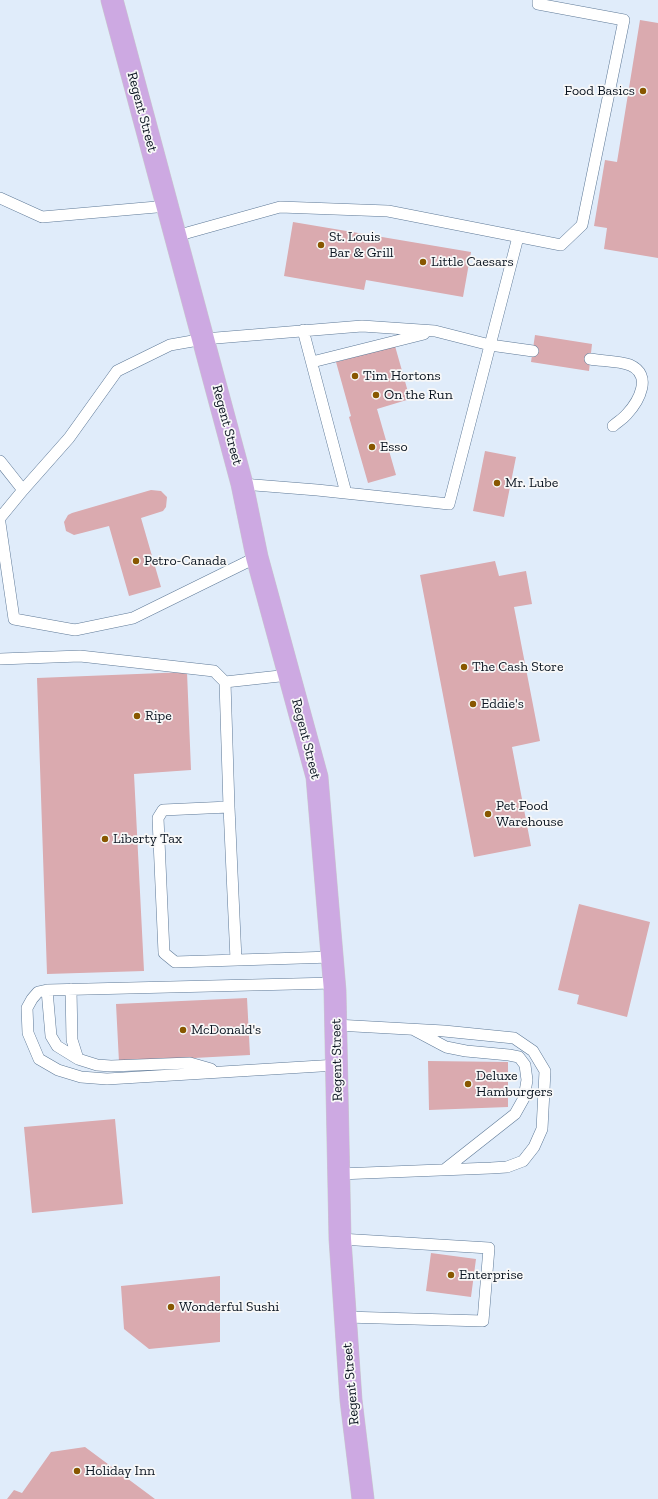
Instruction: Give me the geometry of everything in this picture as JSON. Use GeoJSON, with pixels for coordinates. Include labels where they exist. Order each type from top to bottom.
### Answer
{"type":"FeatureCollection","features":[{"type":"Feature","properties":{"kind":"main road","name":"Regent Street"},"geometry":{"type":"LineString","coordinates":[[112,0],[204,339],[242,484],[257,557],[317,777],[334,982],[340,1239],[351,1400],[363,1499]]}},
{"type":"Feature","properties":{"kind":"lane"},"geometry":{"type":"LineString","coordinates":[[176,236],[280,207],[388,211],[561,245],[582,225],[624,20],[538,4],[538,0]]}},
{"type":"Feature","properties":{"kind":"lane"},"geometry":{"type":"LineString","coordinates":[[0,198],[42,217],[168,206]]}},
{"type":"Feature","properties":{"kind":"lane"},"geometry":{"type":"LineString","coordinates":[[242,484],[449,504],[518,237]]}},
{"type":"Feature","properties":{"kind":"lane"},"geometry":{"type":"LineString","coordinates":[[0,518],[69,438],[118,371],[170,345],[204,339],[362,326],[434,331],[490,345],[532,351]]}},
{"type":"Feature","properties":{"kind":"lane"},"geometry":{"type":"LineString","coordinates":[[303,330],[346,493]]}},
{"type":"Feature","properties":{"kind":"lane"},"geometry":{"type":"LineString","coordinates":[[312,362],[434,331]]}},
{"type":"Feature","properties":{"kind":"lane"},"geometry":{"type":"LineString","coordinates":[[590,359],[630,365],[639,371],[643,378],[642,389],[634,405],[626,416],[613,426]]}},
{"type":"Feature","properties":{"kind":"lane"},"geometry":{"type":"LineString","coordinates":[[0,461],[23,490]]}},
{"type":"Feature","properties":{"kind":"lane"},"geometry":{"type":"LineString","coordinates":[[0,523],[14,619],[75,630],[132,618],[257,557]]}},
{"type":"Feature","properties":{"kind":"lane"},"geometry":{"type":"LineString","coordinates":[[0,658],[80,656],[214,671],[225,682],[236,960]]}},
{"type":"Feature","properties":{"kind":"lane"},"geometry":{"type":"LineString","coordinates":[[225,682],[289,675]]}},
{"type":"Feature","properties":{"kind":"lane"},"geometry":{"type":"LineString","coordinates":[[229,807],[163,810],[158,818],[164,953],[175,962],[332,957]]}},
{"type":"Feature","properties":{"kind":"lane"},"geometry":{"type":"LineString","coordinates":[[334,982],[47,990],[38,992],[27,1008],[28,1033],[39,1059],[58,1070],[81,1077],[107,1079],[337,1065]]}},
{"type":"Feature","properties":{"kind":"lane"},"geometry":{"type":"LineString","coordinates":[[71,989],[72,1040],[78,1059]]}},
{"type":"Feature","properties":{"kind":"lane"},"geometry":{"type":"LineString","coordinates":[[47,990],[51,1036],[57,1046],[78,1059],[97,1065],[112,1066],[190,1063],[221,1071]]}},
{"type":"Feature","properties":{"kind":"lane"},"geometry":{"type":"LineString","coordinates":[[336,1025],[444,1030],[514,1038],[533,1051],[545,1070],[542,1129],[534,1147],[523,1161],[507,1167],[339,1174]]}},
{"type":"Feature","properties":{"kind":"lane"},"geometry":{"type":"LineString","coordinates":[[412,1029],[446,1047],[519,1057],[525,1065],[527,1080],[524,1098],[515,1114],[444,1170]]}},
{"type":"Feature","properties":{"kind":"lane"},"geometry":{"type":"LineString","coordinates":[[340,1239],[489,1248],[483,1320],[345,1317]]}},
{"type":"Feature","properties":{"kind":"building","name":"Food Basics"},"geometry":{"type":"Polygon","coordinates":[[[640,20],[658,23],[658,258],[604,249],[607,228],[594,226],[605,160],[617,162],[640,20]]]}},
{"type":"Feature","properties":{"kind":"building"},"geometry":{"type":"Polygon","coordinates":[[[293,222],[471,252],[463,297],[366,280],[364,290],[284,276],[293,222]]]}},
{"type":"Feature","properties":{"kind":"building"},"geometry":{"type":"Polygon","coordinates":[[[535,335],[592,344],[589,371],[531,362],[535,335]]]}},
{"type":"Feature","properties":{"kind":"building"},"geometry":{"type":"Polygon","coordinates":[[[395,346],[410,399],[377,409],[396,475],[368,483],[349,417],[351,416],[336,362],[395,346]]]}},
{"type":"Feature","properties":{"kind":"building"},"geometry":{"type":"Polygon","coordinates":[[[485,451],[516,457],[504,517],[473,511],[485,451]]]}},
{"type":"Feature","properties":{"kind":"building","name":"Petro-Canada"},"geometry":{"type":"Polygon","coordinates":[[[151,490],[161,491],[167,497],[166,507],[163,511],[141,518],[161,587],[129,596],[109,526],[74,535],[66,531],[64,522],[68,515],[72,513],[151,490]]]}},
{"type":"Feature","properties":{"kind":"building"},"geometry":{"type":"Polygon","coordinates":[[[495,561],[499,576],[526,571],[532,604],[514,607],[540,741],[512,747],[531,846],[474,857],[420,575],[495,561]]]}},
{"type":"Feature","properties":{"kind":"building"},"geometry":{"type":"Polygon","coordinates":[[[187,672],[191,770],[134,774],[144,971],[47,974],[37,678],[187,672]]]}},
{"type":"Feature","properties":{"kind":"building"},"geometry":{"type":"Polygon","coordinates":[[[579,904],[650,922],[627,1017],[577,1004],[579,995],[558,990],[579,904]]]}},
{"type":"Feature","properties":{"kind":"building","name":"McDonald's"},"geometry":{"type":"Polygon","coordinates":[[[247,998],[250,1055],[119,1062],[116,1004],[247,998]]]}},
{"type":"Feature","properties":{"kind":"building","name":"Deluxe Hamburgers"},"geometry":{"type":"Polygon","coordinates":[[[428,1061],[508,1062],[508,1107],[429,1110],[428,1061]]]}},
{"type":"Feature","properties":{"kind":"building"},"geometry":{"type":"Polygon","coordinates":[[[115,1119],[123,1204],[32,1213],[24,1127],[115,1119]]]}},
{"type":"Feature","properties":{"kind":"building","name":"Enterprise"},"geometry":{"type":"Polygon","coordinates":[[[431,1253],[476,1259],[471,1297],[426,1291],[431,1253]]]}},
{"type":"Feature","properties":{"kind":"building","name":"Wonderful Sushi"},"geometry":{"type":"Polygon","coordinates":[[[220,1276],[220,1342],[149,1349],[124,1329],[121,1286],[220,1276]]]}},
{"type":"Feature","properties":{"kind":"building","name":"Holiday Inn"},"geometry":{"type":"Polygon","coordinates":[[[85,1447],[155,1499],[7,1499],[14,1490],[22,1493],[51,1452],[85,1447]]]}},
{"type":"Feature","properties":{"kind":"place","name":"Food Basics"},"geometry":{"type":"Point","coordinates":[643,91]}},
{"type":"Feature","properties":{"kind":"place","name":"St. Louis Bar & Grill"},"geometry":{"type":"Point","coordinates":[321,245]}},
{"type":"Feature","properties":{"kind":"place","name":"Little Caesars"},"geometry":{"type":"Point","coordinates":[423,262]}},
{"type":"Feature","properties":{"kind":"place","name":"Tim Hortons"},"geometry":{"type":"Point","coordinates":[355,376]}},
{"type":"Feature","properties":{"kind":"place","name":"On the Run"},"geometry":{"type":"Point","coordinates":[376,395]}},
{"type":"Feature","properties":{"kind":"place","name":"Esso"},"geometry":{"type":"Point","coordinates":[372,447]}},
{"type":"Feature","properties":{"kind":"place","name":"Mr. Lube"},"geometry":{"type":"Point","coordinates":[497,483]}},
{"type":"Feature","properties":{"kind":"place","name":"Petro-Canada"},"geometry":{"type":"Point","coordinates":[136,561]}},
{"type":"Feature","properties":{"kind":"place","name":"The Cash Store"},"geometry":{"type":"Point","coordinates":[464,667]}},
{"type":"Feature","properties":{"kind":"place","name":"Eddie's"},"geometry":{"type":"Point","coordinates":[473,704]}},
{"type":"Feature","properties":{"kind":"place","name":"Ripe"},"geometry":{"type":"Point","coordinates":[137,716]}},
{"type":"Feature","properties":{"kind":"place","name":"Pet Food Warehouse"},"geometry":{"type":"Point","coordinates":[488,814]}},
{"type":"Feature","properties":{"kind":"place","name":"Liberty Tax"},"geometry":{"type":"Point","coordinates":[105,839]}},
{"type":"Feature","properties":{"kind":"place","name":"McDonald's"},"geometry":{"type":"Point","coordinates":[183,1030]}},
{"type":"Feature","properties":{"kind":"place","name":"Deluxe Hamburgers"},"geometry":{"type":"Point","coordinates":[468,1084]}},
{"type":"Feature","properties":{"kind":"place","name":"Enterprise"},"geometry":{"type":"Point","coordinates":[451,1275]}},
{"type":"Feature","properties":{"kind":"place","name":"Wonderful Sushi"},"geometry":{"type":"Point","coordinates":[171,1307]}},
{"type":"Feature","properties":{"kind":"place","name":"Holiday Inn"},"geometry":{"type":"Point","coordinates":[77,1471]}}]}
